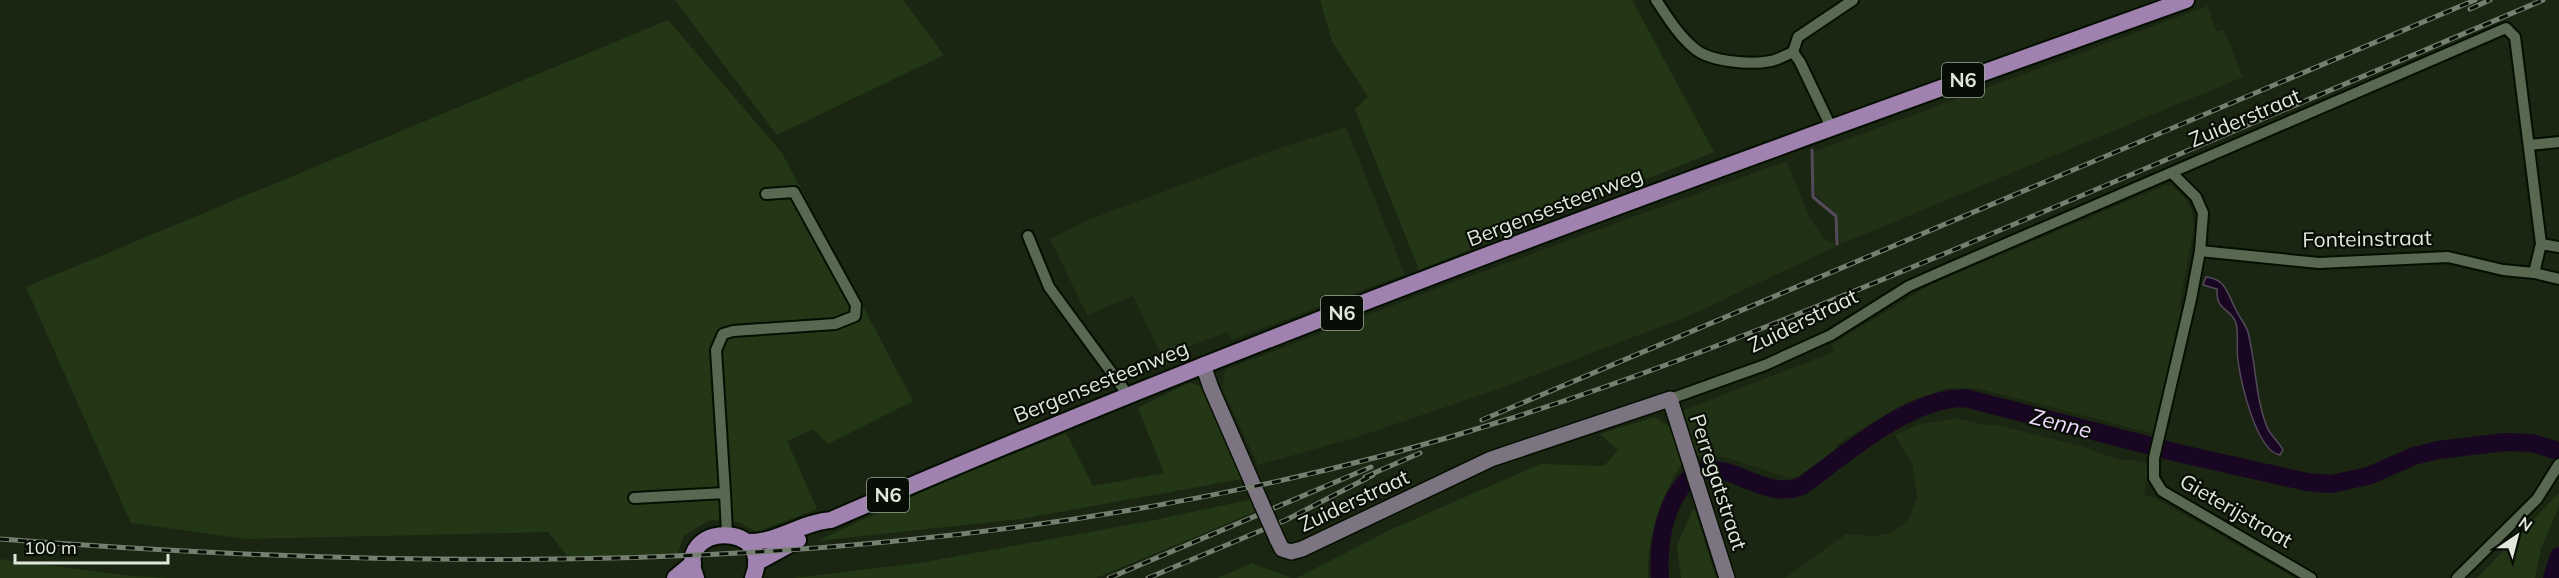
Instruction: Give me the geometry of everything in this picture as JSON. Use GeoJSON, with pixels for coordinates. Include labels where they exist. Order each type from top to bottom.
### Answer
{"type":"FeatureCollection","features":[{"type":"Feature","properties":{"kind":"main road","name":"Bergensesteenweg"},"geometry":{"type":"LineString","coordinates":[[831,520],[945,470],[1203,365],[1832,127],[2186,0]]}},
{"type":"Feature","properties":{"kind":"main road","name":"N6"},"geometry":{"type":"LineString","coordinates":[[747,542],[769,540],[819,520],[831,520]]}},
{"type":"Feature","properties":{"kind":"main road","name":"N6"},"geometry":{"type":"LineString","coordinates":[[754,570],[775,551],[822,530],[831,520]]}},
{"type":"Feature","properties":{"kind":"main road"},"geometry":{"type":"LineString","coordinates":[[675,578],[694,571],[694,555],[703,541],[710,536],[727,533],[747,542],[753,552],[754,570]]}},
{"type":"Feature","properties":{"kind":"street"},"geometry":{"type":"LineString","coordinates":[[1656,0],[1685,39],[1701,53],[1724,61],[1752,62],[1772,61],[1793,52],[1798,37],[1853,0]]}},
{"type":"Feature","properties":{"kind":"street","name":"Zuiderstraat"},"geometry":{"type":"LineString","coordinates":[[1203,365],[1277,539],[1282,549],[1291,552],[1302,549],[1491,459],[1765,365],[1831,335],[1909,286],[2506,28],[2515,36],[2529,145]]}},
{"type":"Feature","properties":{"kind":"street"},"geometry":{"type":"LineString","coordinates":[[1793,52],[1832,127]]}},
{"type":"Feature","properties":{"kind":"street"},"geometry":{"type":"LineString","coordinates":[[2534,272],[2541,242],[2529,145],[2559,142]]}},
{"type":"Feature","properties":{"kind":"street"},"geometry":{"type":"LineString","coordinates":[[2172,172],[2196,197],[2203,213],[2200,251]]}},
{"type":"Feature","properties":{"kind":"street"},"geometry":{"type":"LineString","coordinates":[[727,533],[716,378],[716,350],[720,338],[723,334],[733,331],[836,324],[855,316],[856,305],[794,192],[766,194]]}},
{"type":"Feature","properties":{"kind":"street"},"geometry":{"type":"LineString","coordinates":[[1028,236],[1049,287],[1128,395]]}},
{"type":"Feature","properties":{"kind":"street"},"geometry":{"type":"LineString","coordinates":[[2541,242],[2559,247]]}},
{"type":"Feature","properties":{"kind":"street","name":"Fonteinstraat"},"geometry":{"type":"LineString","coordinates":[[2200,251],[2319,263],[2448,257],[2503,270],[2534,272],[2559,279]]}},
{"type":"Feature","properties":{"kind":"street","name":"Gieterijstraat"},"geometry":{"type":"LineString","coordinates":[[2200,251],[2154,458],[2154,478],[2162,491],[2311,578]]}},
{"type":"Feature","properties":{"kind":"street","name":"Perregatstraat"},"geometry":{"type":"LineString","coordinates":[[1670,399],[1727,578]]}},
{"type":"Feature","properties":{"kind":"street"},"geometry":{"type":"LineString","coordinates":[[2457,578],[2537,499],[2557,468]]}},
{"type":"Feature","properties":{"kind":"street"},"geometry":{"type":"LineString","coordinates":[[634,498],[725,493]]}},
{"type":"Feature","properties":{"kind":"shaded area"},"geometry":{"type":"Polygon","coordinates":[[[675,0],[903,0],[944,55],[777,135],[675,0]]]}},
{"type":"Feature","properties":{"kind":"shaded area"},"geometry":{"type":"Polygon","coordinates":[[[1320,0],[1632,0],[1714,152],[1419,270],[1355,109],[1368,97],[1332,41],[1320,0]]]}},
{"type":"Feature","properties":{"kind":"shaded area"},"geometry":{"type":"Polygon","coordinates":[[[2208,6],[2216,32],[2224,30],[2243,77],[1841,244],[1691,315],[1499,389],[1354,438],[1258,465],[1222,388],[1225,370],[1435,289],[1787,161],[1809,217],[1826,241],[1840,244],[1836,214],[1815,194],[1813,152],[2208,6]]]}},
{"type":"Feature","properties":{"kind":"shaded area"},"geometry":{"type":"Polygon","coordinates":[[[668,20],[782,153],[913,401],[828,444],[813,429],[787,441],[817,509],[757,532],[738,522],[710,520],[684,535],[678,553],[568,557],[548,532],[246,539],[131,523],[26,287],[668,20]]]}},
{"type":"Feature","properties":{"kind":"shaded area"},"geometry":{"type":"Polygon","coordinates":[[[1346,127],[1405,274],[1232,340],[1227,332],[1167,355],[1171,364],[1167,366],[1133,296],[1087,315],[1050,239],[1088,220],[1274,150],[1346,127]]]}},
{"type":"Feature","properties":{"kind":"shaded area"},"geometry":{"type":"Polygon","coordinates":[[[2163,186],[2172,186],[2184,197],[2192,211],[2194,228],[2179,307],[2184,309],[2155,434],[1977,388],[1947,388],[1907,402],[1868,425],[1838,444],[1834,451],[1824,459],[1798,476],[1790,478],[1724,457],[1697,456],[1681,411],[1834,352],[1831,345],[1930,285],[2163,186]]]}},
{"type":"Feature","properties":{"kind":"shaded area"},"geometry":{"type":"Polygon","coordinates":[[[2206,277],[2213,278],[2222,284],[2247,329],[2263,416],[2269,430],[2283,450],[2280,455],[2271,451],[2257,429],[2246,399],[2237,356],[2236,323],[2231,314],[2221,306],[2217,297],[2217,289],[2203,285],[2206,277]]]}},
{"type":"Feature","properties":{"kind":"shaded area"},"geometry":{"type":"Polygon","coordinates":[[[1189,383],[1198,385],[1208,394],[1242,479],[1021,519],[817,541],[943,482],[1066,433],[1093,486],[1164,473],[1138,408],[1189,383]]]}},
{"type":"Feature","properties":{"kind":"shaded area"},"geometry":{"type":"Polygon","coordinates":[[[1654,417],[1670,427],[1682,463],[1667,490],[1656,518],[1648,562],[1648,578],[1297,578],[1390,530],[1540,464],[1604,466],[1618,450],[1600,434],[1654,417]]]}},
{"type":"Feature","properties":{"kind":"shaded area"},"geometry":{"type":"Polygon","coordinates":[[[1956,418],[1991,426],[1998,425],[2084,447],[2119,460],[2133,460],[2149,464],[2144,495],[2155,498],[2295,578],[1785,578],[1846,534],[1875,536],[1890,533],[1907,522],[1917,497],[1913,466],[1895,435],[1917,425],[1956,418]]]}},
{"type":"Feature","properties":{"kind":"shaded area"},"geometry":{"type":"Polygon","coordinates":[[[2559,493],[2559,506],[2541,548],[2535,578],[2477,578],[2559,493]]]}},
{"type":"Feature","properties":{"kind":"shaded area"},"geometry":{"type":"Polygon","coordinates":[[[1253,499],[1257,511],[1096,578],[793,578],[920,563],[1150,521],[1253,499]]]}},
{"type":"Feature","properties":{"kind":"shaded area"},"geometry":{"type":"Polygon","coordinates":[[[1694,507],[1716,578],[1681,578],[1677,545],[1694,507]]]}},
{"type":"Feature","properties":{"kind":"shaded area"},"geometry":{"type":"Polygon","coordinates":[[[0,559],[132,576],[172,578],[0,578],[0,559]]]}},
{"type":"Feature","properties":{"kind":"shaded area"},"geometry":{"type":"Polygon","coordinates":[[[1252,563],[1291,578],[1218,578],[1252,563]]]}},
{"type":"Feature","properties":{"kind":"waterway"},"geometry":{"type":"LineString","coordinates":[[1812,150],[1813,197],[1836,216],[1837,244]]}},
{"type":"Feature","properties":{"kind":"waterway","name":"Zenne"},"geometry":{"type":"LineString","coordinates":[[1660,578],[1660,547],[1664,526],[1675,497],[1689,479],[1704,471],[1719,470],[1767,487],[1784,490],[1802,486],[1879,430],[1922,407],[1944,400],[1965,398],[2178,453],[2307,482],[2331,484],[2368,476],[2414,456],[2438,450],[2505,442],[2532,443],[2559,451]]}},
{"type":"Feature","properties":{"kind":"waterway","name":"Zenne"},"geometry":{"type":"LineString","coordinates":[[2552,578],[2559,556]]}},
{"type":"Feature","properties":{"kind":"railway"},"geometry":{"type":"LineString","coordinates":[[1482,420],[2475,0]]}},
{"type":"Feature","properties":{"kind":"railway"},"geometry":{"type":"LineString","coordinates":[[2470,9],[2490,0]]}},
{"type":"Feature","properties":{"kind":"railway"},"geometry":{"type":"LineString","coordinates":[[0,539],[189,551],[380,558],[571,559],[761,552],[951,535],[1139,509],[1326,470],[1509,419],[1702,352],[1954,250],[2543,0]]}},
{"type":"Feature","properties":{"kind":"railway"},"geometry":{"type":"LineString","coordinates":[[1365,477],[1420,453]]}},
{"type":"Feature","properties":{"kind":"railway"},"geometry":{"type":"LineString","coordinates":[[1109,578],[1371,467]]}},
{"type":"Feature","properties":{"kind":"railway"},"geometry":{"type":"LineString","coordinates":[[1148,578],[1286,520],[1373,475]]}}]}
